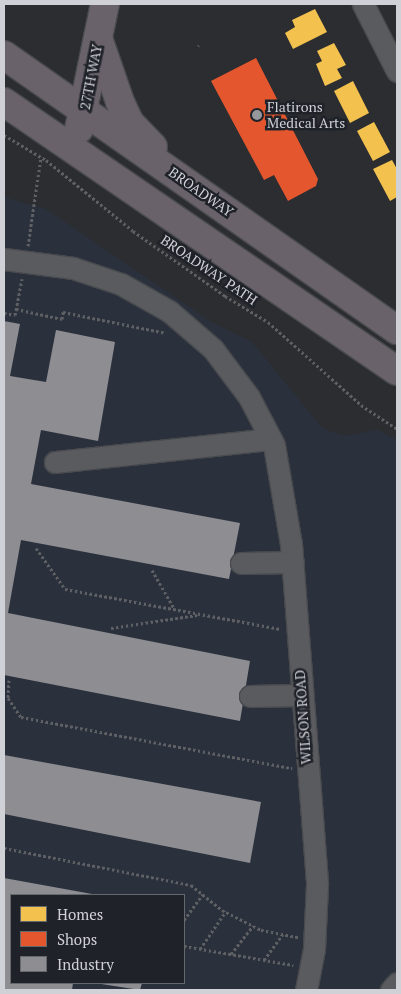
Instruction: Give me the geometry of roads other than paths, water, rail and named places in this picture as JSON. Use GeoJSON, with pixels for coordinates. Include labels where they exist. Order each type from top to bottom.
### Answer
{"type":"FeatureCollection","features":[{"type":"Feature","properties":{"kind":"main road","name":"27TH WAY"},"geometry":{"type":"LineString","coordinates":[[73,149],[85,113],[105,4]]}},
{"type":"Feature","properties":{"kind":"main road"},"geometry":{"type":"LineString","coordinates":[[98,38],[110,77],[130,123],[183,179]]}},
{"type":"Feature","properties":{"kind":"main road","name":"BROADWAY"},"geometry":{"type":"LineString","coordinates":[[4,55],[397,330]]}},
{"type":"Feature","properties":{"kind":"main road"},"geometry":{"type":"LineString","coordinates":[[4,102],[397,372]]}},
{"type":"Feature","properties":{"kind":"street"},"geometry":{"type":"LineString","coordinates":[[363,4],[397,71]]}},
{"type":"Feature","properties":{"kind":"street","name":"WILSON ROAD"},"geometry":{"type":"LineString","coordinates":[[4,259],[73,268],[121,284],[169,311],[212,349],[250,397],[273,442],[292,562],[317,885],[314,948],[309,990]]}},
{"type":"Feature","properties":{"kind":"street"},"geometry":{"type":"LineString","coordinates":[[55,462],[273,442]]}},
{"type":"Feature","properties":{"kind":"street"},"geometry":{"type":"LineString","coordinates":[[241,563],[292,562]]}},
{"type":"Feature","properties":{"kind":"street"},"geometry":{"type":"LineString","coordinates":[[250,696],[302,695]]}},
{"type":"Feature","properties":{"kind":"street"},"geometry":{"type":"LineString","coordinates":[[390,990],[397,983]]}},
{"type":"Feature","properties":{"kind":"place","name":"Flatirons Medical Arts"},"geometry":{"type":"Point","coordinates":[257,115]}}]}
